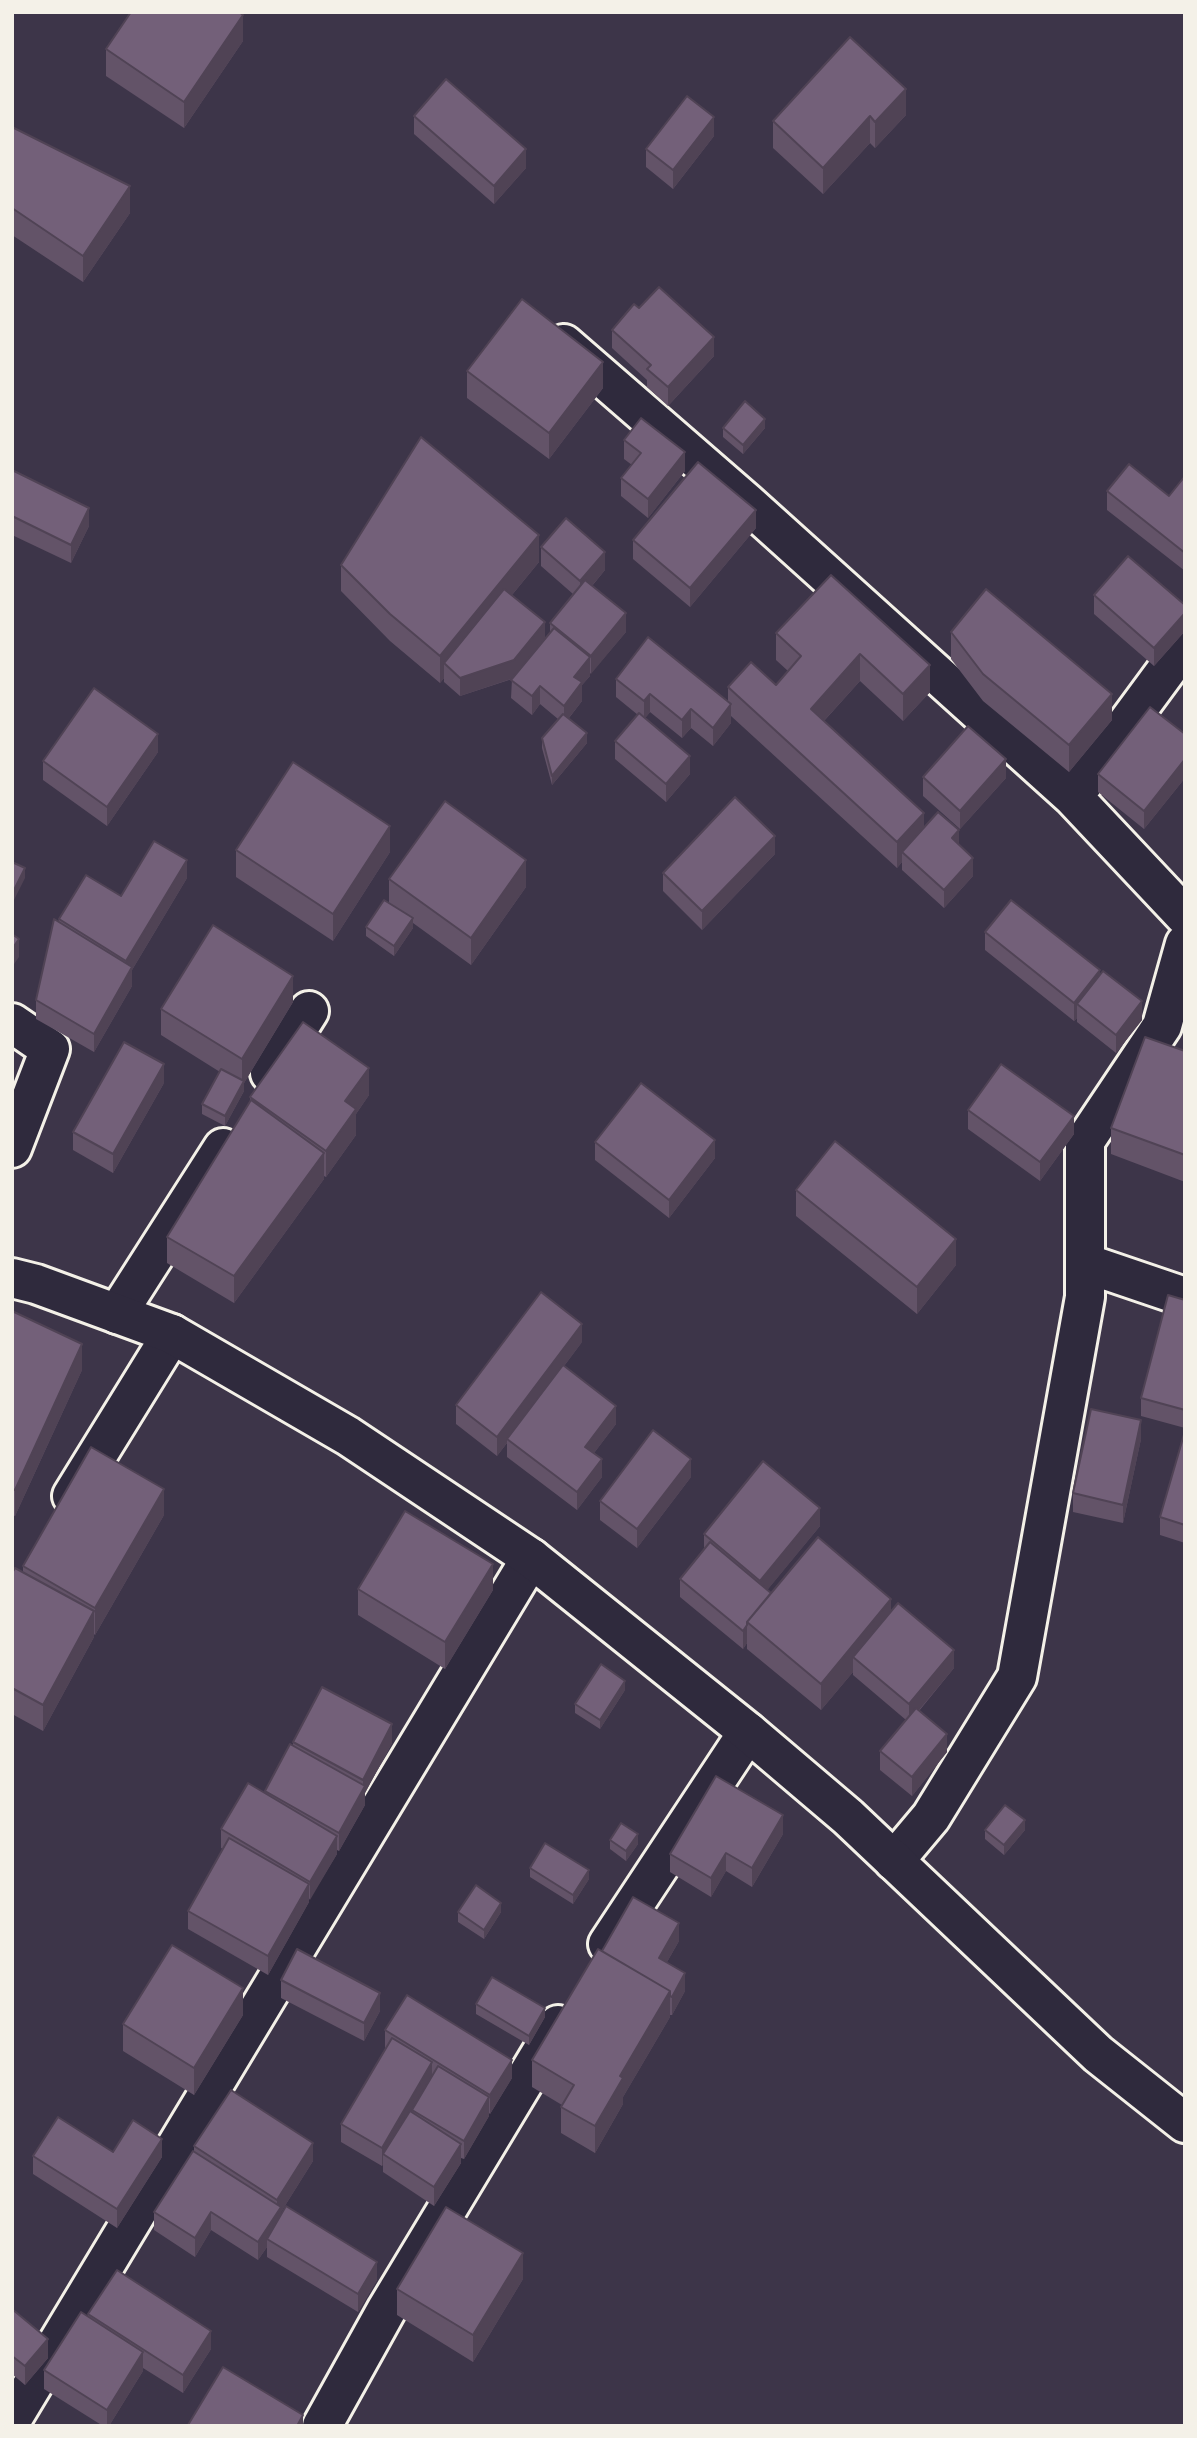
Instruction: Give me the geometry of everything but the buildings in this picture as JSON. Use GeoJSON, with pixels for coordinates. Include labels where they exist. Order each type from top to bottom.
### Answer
{"type":"FeatureCollection","features":[{"type":"Feature","properties":{"kind":"street"},"geometry":{"type":"LineString","coordinates":[[539,322],[747,503],[1073,797],[1185,916]]}},
{"type":"Feature","properties":{"kind":"street"},"geometry":{"type":"LineString","coordinates":[[1073,797],[1185,645]]}},
{"type":"Feature","properties":{"kind":"street"},"geometry":{"type":"LineString","coordinates":[[894,1861],[931,1817],[1017,1677],[1085,1297],[1085,1141],[1162,1026],[1185,944]]}},
{"type":"Feature","properties":{"kind":"street"},"geometry":{"type":"LineString","coordinates":[[117,1314],[309,1012]]}},
{"type":"Feature","properties":{"kind":"street"},"geometry":{"type":"LineString","coordinates":[[12,1023],[50,1049],[12,1148]]}},
{"type":"Feature","properties":{"kind":"street"},"geometry":{"type":"LineString","coordinates":[[1085,1263],[1185,1297]]}},
{"type":"Feature","properties":{"kind":"street"},"geometry":{"type":"LineString","coordinates":[[12,1278],[36,1284],[172,1334],[348,1436],[531,1558],[748,1732],[848,1817],[1098,2054],[1185,2123]]}},
{"type":"Feature","properties":{"kind":"street"},"geometry":{"type":"LineString","coordinates":[[56,1522],[172,1334]]}},
{"type":"Feature","properties":{"kind":"street"},"geometry":{"type":"LineString","coordinates":[[13,2423],[531,1558]]}},
{"type":"Feature","properties":{"kind":"street"},"geometry":{"type":"LineString","coordinates":[[323,2426],[387,2309],[624,1916],[748,1732]]}}]}
